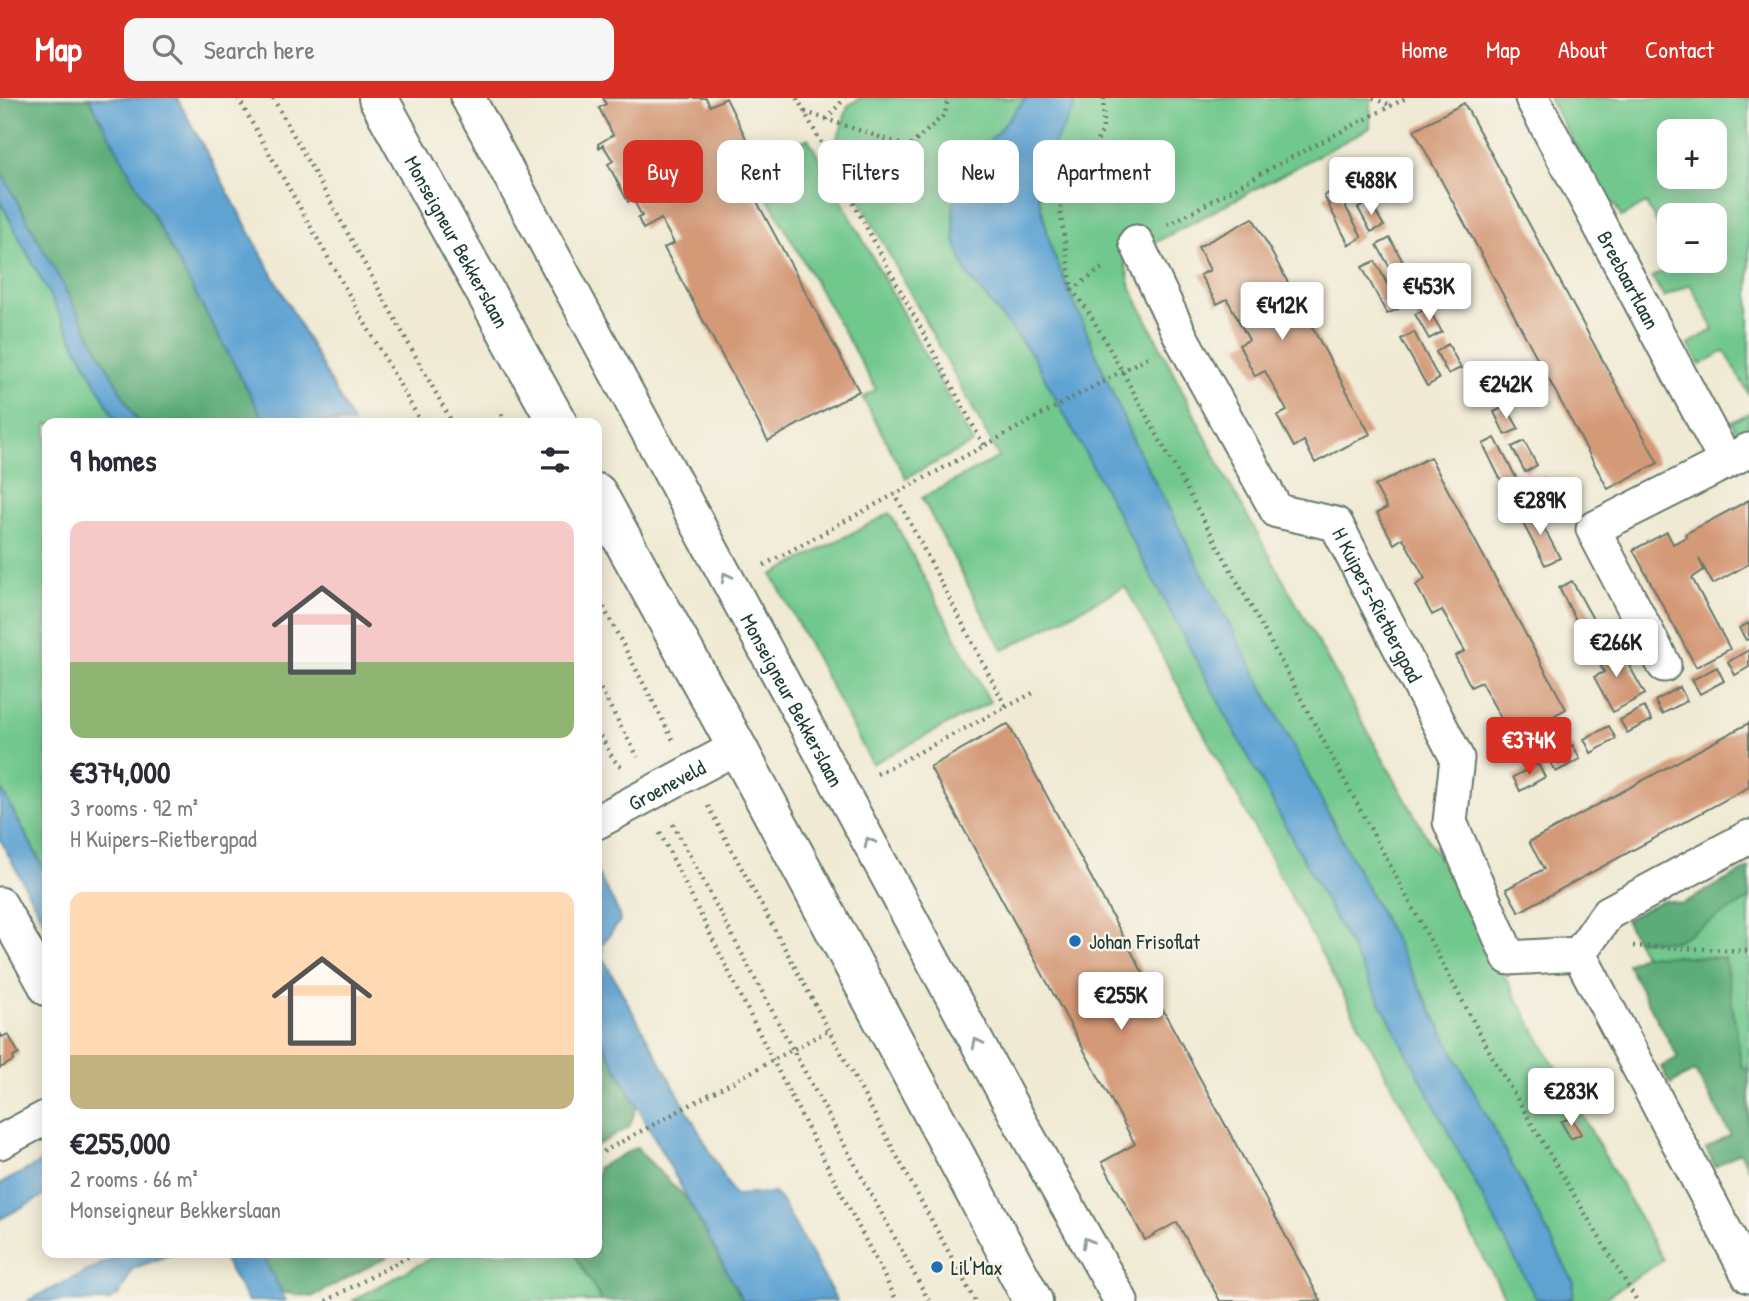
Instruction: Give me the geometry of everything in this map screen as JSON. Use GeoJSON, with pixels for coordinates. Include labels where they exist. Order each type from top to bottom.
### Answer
{"type":"FeatureCollection","features":[{"type":"Feature","properties":{"kind":"street","name":"Monseigneur Bekkerslaan"},"geometry":{"type":"LineString","coordinates":[[378,98],[555,418]]}},
{"type":"Feature","properties":{"kind":"street","name":"Monseigneur Bekkerslaan"},"geometry":{"type":"LineString","coordinates":[[468,98],[1020,1122],[1121,1301]]}},
{"type":"Feature","properties":{"kind":"street","name":"Breebaartlaan"},"geometry":{"type":"LineString","coordinates":[[1532,98],[1737,456],[1593,529],[1664,665]]}},
{"type":"Feature","properties":{"kind":"street","name":"H Kuipers-Rietbergpad"},"geometry":{"type":"LineString","coordinates":[[1136,242],[1182,339],[1277,511],[1336,524],[1457,758],[1450,822],[1509,958],[1579,954]]}},
{"type":"Feature","properties":{"kind":"street"},"geometry":{"type":"LineString","coordinates":[[602,502],[737,747],[1033,1301]]}},
{"type":"Feature","properties":{"kind":"street","name":"Groeneveld"},"geometry":{"type":"LineString","coordinates":[[602,819],[737,747]]}},
{"type":"Feature","properties":{"kind":"street"},"geometry":{"type":"LineString","coordinates":[[1749,837],[1608,913],[1579,954],[1749,1276]]}},
{"type":"Feature","properties":{"kind":"street"},"geometry":{"type":"LineString","coordinates":[[0,904],[42,980]]}},
{"type":"Feature","properties":{"kind":"street"},"geometry":{"type":"LineString","coordinates":[[0,1142],[42,1120]]}},
{"type":"Feature","properties":{"kind":"path"},"geometry":{"type":"LineString","coordinates":[[237,98],[419,418]]}},
{"type":"Feature","properties":{"kind":"path"},"geometry":{"type":"LineString","coordinates":[[273,98],[450,418]]}},
{"type":"Feature","properties":{"kind":"path"},"geometry":{"type":"LineString","coordinates":[[797,98],[984,446]]}},
{"type":"Feature","properties":{"kind":"path"},"geometry":{"type":"LineString","coordinates":[[826,119],[845,98]]}},
{"type":"Feature","properties":{"kind":"path"},"geometry":{"type":"LineString","coordinates":[[804,112],[909,147],[945,114],[948,98]]}},
{"type":"Feature","properties":{"kind":"path"},"geometry":{"type":"LineString","coordinates":[[1104,98],[1102,130],[1060,209],[1072,290],[1087,309],[1167,454],[1494,1060],[1637,1301]]}},
{"type":"Feature","properties":{"kind":"path"},"geometry":{"type":"LineString","coordinates":[[1373,98],[1392,106]]}},
{"type":"Feature","properties":{"kind":"path"},"geometry":{"type":"LineString","coordinates":[[1389,98],[1392,106]]}},
{"type":"Feature","properties":{"kind":"path"},"geometry":{"type":"LineString","coordinates":[[1072,290],[1136,242],[1406,98]]}},
{"type":"Feature","properties":{"kind":"path"},"geometry":{"type":"LineString","coordinates":[[730,584],[1112,376]]}},
{"type":"Feature","properties":{"kind":"path"},"geometry":{"type":"LineString","coordinates":[[895,494],[1006,707]]}},
{"type":"Feature","properties":{"kind":"path"},"geometry":{"type":"LineString","coordinates":[[602,605],[975,1301]]}},
{"type":"Feature","properties":{"kind":"path"},"geometry":{"type":"LineString","coordinates":[[602,693],[652,792],[929,1301]]}},
{"type":"Feature","properties":{"kind":"path"},"geometry":{"type":"LineString","coordinates":[[842,792],[1033,693]]}},
{"type":"Feature","properties":{"kind":"path"},"geometry":{"type":"LineString","coordinates":[[602,739],[614,760],[652,792],[660,833],[773,1061],[898,1301]]}},
{"type":"Feature","properties":{"kind":"path"},"geometry":{"type":"LineString","coordinates":[[1608,913],[1629,946],[1749,951]]}},
{"type":"Feature","properties":{"kind":"path"},"geometry":{"type":"LineString","coordinates":[[602,1152],[829,1030]]}},
{"type":"Feature","properties":{"kind":"path"},"geometry":{"type":"LineString","coordinates":[[326,1301],[406,1258]]}},
{"type":"Feature","properties":{"kind":"green space"},"geometry":{"type":"Polygon","coordinates":[[[0,98],[89,98],[263,418],[135,418],[0,170],[0,98]]]}},
{"type":"Feature","properties":{"kind":"green space"},"geometry":{"type":"Polygon","coordinates":[[[860,98],[1371,98],[1370,128],[1124,259],[1131,288],[1225,476],[1663,1260],[1600,1301],[1507,1301],[1125,586],[1004,650],[922,498],[999,457],[861,203],[924,203],[924,140],[834,140],[838,138],[848,106],[860,98]]]}},
{"type":"Feature","properties":{"kind":"green space"},"geometry":{"type":"Polygon","coordinates":[[[1549,98],[1749,98],[1749,395],[1725,351],[1700,365],[1688,344],[1714,329],[1690,284],[1664,297],[1652,277],[1659,273],[1727,273],[1727,203],[1657,203],[1657,224],[1646,203],[1621,217],[1615,205],[1604,198],[1549,98]]]}},
{"type":"Feature","properties":{"kind":"green space"},"geometry":{"type":"Polygon","coordinates":[[[808,138],[818,156],[818,203],[843,203],[973,443],[906,478],[863,398],[876,389],[770,203],[804,203],[804,140],[808,138]]]}},
{"type":"Feature","properties":{"kind":"green space"},"geometry":{"type":"Polygon","coordinates":[[[0,201],[114,418],[42,418],[42,865],[0,787],[0,201]]]}},
{"type":"Feature","properties":{"kind":"green space"},"geometry":{"type":"Polygon","coordinates":[[[1749,413],[1749,431],[1737,432],[1731,422],[1749,413]]]}},
{"type":"Feature","properties":{"kind":"green space"},"geometry":{"type":"Polygon","coordinates":[[[890,513],[990,702],[872,764],[772,575],[890,513]]]}},
{"type":"Feature","properties":{"kind":"green space"},"geometry":{"type":"Polygon","coordinates":[[[1749,868],[1749,1169],[1740,1152],[1715,1167],[1706,1149],[1731,1135],[1695,1071],[1670,1084],[1661,1067],[1678,1057],[1627,964],[1644,955],[1625,920],[1663,900],[1682,904],[1749,868]]]}},
{"type":"Feature","properties":{"kind":"green space"},"geometry":{"type":"Polygon","coordinates":[[[1749,868],[1749,899],[1676,941],[1636,940],[1625,920],[1663,900],[1682,904],[1749,868]]]}},
{"type":"Feature","properties":{"kind":"green space"},"geometry":{"type":"Polygon","coordinates":[[[1644,955],[1725,958],[1742,1068],[1749,1069],[1749,1169],[1740,1152],[1715,1167],[1706,1149],[1731,1135],[1695,1071],[1670,1084],[1661,1067],[1678,1057],[1627,964],[1644,955]]]}},
{"type":"Feature","properties":{"kind":"green space"},"geometry":{"type":"Polygon","coordinates":[[[602,1041],[637,1106],[629,1127],[602,1142],[602,1041]]]}},
{"type":"Feature","properties":{"kind":"green space"},"geometry":{"type":"Polygon","coordinates":[[[637,1147],[687,1199],[743,1301],[602,1301],[577,1258],[602,1258],[602,1165],[637,1147]]]}},
{"type":"Feature","properties":{"kind":"green space"},"geometry":{"type":"Polygon","coordinates":[[[263,1258],[385,1258],[312,1297],[279,1292],[263,1258]]]}},
{"type":"Feature","properties":{"kind":"green space"},"geometry":{"type":"Polygon","coordinates":[[[431,1258],[577,1258],[602,1301],[352,1301],[431,1258]]]}},
{"type":"Feature","properties":{"kind":"water"},"geometry":{"type":"Polygon","coordinates":[[[89,98],[177,98],[350,418],[263,418],[89,98]]]}},
{"type":"Feature","properties":{"kind":"water"},"geometry":{"type":"Polygon","coordinates":[[[1026,98],[1074,98],[1074,109],[1056,140],[1033,140],[1033,203],[1040,203],[1052,251],[1131,436],[1574,1283],[1573,1298],[1554,1300],[1535,1297],[1394,1028],[1033,356],[967,274],[955,241],[954,203],[1019,203],[1019,140],[991,140],[1026,98]]]}},
{"type":"Feature","properties":{"kind":"water"},"geometry":{"type":"Polygon","coordinates":[[[0,170],[135,418],[114,418],[0,201],[0,170]]]}},
{"type":"Feature","properties":{"kind":"water"},"geometry":{"type":"Polygon","coordinates":[[[0,787],[42,865],[42,919],[0,839],[0,787]]]}},
{"type":"Feature","properties":{"kind":"water"},"geometry":{"type":"Polygon","coordinates":[[[602,881],[618,911],[620,921],[602,945],[602,881]]]}},
{"type":"Feature","properties":{"kind":"water"},"geometry":{"type":"Polygon","coordinates":[[[602,945],[603,958],[734,1195],[774,1193],[781,1200],[837,1301],[743,1301],[602,1041],[602,945]]]}},
{"type":"Feature","properties":{"kind":"water"},"geometry":{"type":"Polygon","coordinates":[[[42,1162],[42,1197],[0,1219],[0,1184],[42,1162]]]}},
{"type":"Feature","properties":{"kind":"water"},"geometry":{"type":"Polygon","coordinates":[[[114,1258],[161,1258],[132,1269],[120,1294],[108,1301],[27,1301],[114,1258]]]}},
{"type":"Feature","properties":{"kind":"water"},"geometry":{"type":"Polygon","coordinates":[[[223,1258],[264,1258],[286,1301],[248,1301],[223,1258]]]}},
{"type":"Feature","properties":{"kind":"building"},"geometry":{"type":"Polygon","coordinates":[[[603,98],[706,98],[710,106],[726,98],[746,138],[717,140],[717,203],[758,203],[859,391],[768,441],[664,248],[674,243],[661,219],[643,229],[638,218],[642,216],[635,203],[703,203],[703,140],[623,140],[623,192],[608,164],[613,161],[603,145],[599,148],[598,144],[613,135],[599,108],[606,104],[603,98]]]}},
{"type":"Feature","properties":{"kind":"building"},"geometry":{"type":"Polygon","coordinates":[[[1464,103],[1658,463],[1608,489],[1414,130],[1464,103]]]}},
{"type":"Feature","properties":{"kind":"building"},"geometry":{"type":"Polygon","coordinates":[[[1352,166],[1364,189],[1351,196],[1338,173],[1352,166]]]}},
{"type":"Feature","properties":{"kind":"building"},"geometry":{"type":"Polygon","coordinates":[[[1336,189],[1362,237],[1349,245],[1324,196],[1336,189]]]}},
{"type":"Feature","properties":{"kind":"building"},"geometry":{"type":"Polygon","coordinates":[[[1370,202],[1384,226],[1371,232],[1358,208],[1370,202]]]}},
{"type":"Feature","properties":{"kind":"building"},"geometry":{"type":"Polygon","coordinates":[[[1253,218],[1370,434],[1315,463],[1304,441],[1294,447],[1277,416],[1287,411],[1265,371],[1255,376],[1239,345],[1249,340],[1227,299],[1217,304],[1200,275],[1210,270],[1198,247],[1253,218]]]}},
{"type":"Feature","properties":{"kind":"building"},"geometry":{"type":"Polygon","coordinates":[[[1390,238],[1403,262],[1390,268],[1377,245],[1390,238]]]}},
{"type":"Feature","properties":{"kind":"building"},"geometry":{"type":"Polygon","coordinates":[[[1375,261],[1400,308],[1387,314],[1362,267],[1375,261]]]}},
{"type":"Feature","properties":{"kind":"building"},"geometry":{"type":"Polygon","coordinates":[[[1410,272],[1421,296],[1409,302],[1397,280],[1410,272]]]}},
{"type":"Feature","properties":{"kind":"building"},"geometry":{"type":"Polygon","coordinates":[[[1428,308],[1442,332],[1429,339],[1415,314],[1428,308]]]}},
{"type":"Feature","properties":{"kind":"building"},"geometry":{"type":"Polygon","coordinates":[[[1414,332],[1439,379],[1427,386],[1401,339],[1414,332]]]}},
{"type":"Feature","properties":{"kind":"building"},"geometry":{"type":"Polygon","coordinates":[[[1448,344],[1461,368],[1448,374],[1436,352],[1448,344]]]}},
{"type":"Feature","properties":{"kind":"building"},"geometry":{"type":"Polygon","coordinates":[[[1487,370],[1500,394],[1488,401],[1475,376],[1487,370]]]}},
{"type":"Feature","properties":{"kind":"building"},"geometry":{"type":"Polygon","coordinates":[[[1506,406],[1519,429],[1505,435],[1494,412],[1506,406]]]}},
{"type":"Feature","properties":{"kind":"building"},"geometry":{"type":"Polygon","coordinates":[[[1495,438],[1520,485],[1507,493],[1483,444],[1495,438]]]}},
{"type":"Feature","properties":{"kind":"building"},"geometry":{"type":"Polygon","coordinates":[[[1524,441],[1537,465],[1525,472],[1512,447],[1524,441]]]}},
{"type":"Feature","properties":{"kind":"building"},"geometry":{"type":"Polygon","coordinates":[[[1430,457],[1566,709],[1502,744],[1493,727],[1503,722],[1481,682],[1471,687],[1455,656],[1465,651],[1442,610],[1432,615],[1416,585],[1425,579],[1403,538],[1394,544],[1377,513],[1387,508],[1375,486],[1430,457]]]}},
{"type":"Feature","properties":{"kind":"building"},"geometry":{"type":"Polygon","coordinates":[[[1544,478],[1556,502],[1544,508],[1531,483],[1544,478]]]}},
{"type":"Feature","properties":{"kind":"building"},"geometry":{"type":"Polygon","coordinates":[[[1749,500],[1749,564],[1713,584],[1699,559],[1704,570],[1692,578],[1730,649],[1696,667],[1633,550],[1667,532],[1673,544],[1687,537],[1685,534],[1749,500]]]}},
{"type":"Feature","properties":{"kind":"building"},"geometry":{"type":"Polygon","coordinates":[[[1534,509],[1560,558],[1545,565],[1519,516],[1534,509]]]}},
{"type":"Feature","properties":{"kind":"building"},"geometry":{"type":"Polygon","coordinates":[[[1572,581],[1599,630],[1585,637],[1559,588],[1572,581]]]}},
{"type":"Feature","properties":{"kind":"building"},"geometry":{"type":"Polygon","coordinates":[[[1749,623],[1749,639],[1746,640],[1739,628],[1749,623]]]}},
{"type":"Feature","properties":{"kind":"building"},"geometry":{"type":"Polygon","coordinates":[[[1605,641],[1618,665],[1626,660],[1645,694],[1613,712],[1594,677],[1604,672],[1591,648],[1605,641]]]}},
{"type":"Feature","properties":{"kind":"building"},"geometry":{"type":"Polygon","coordinates":[[[1749,650],[1749,667],[1735,675],[1728,662],[1749,650]]]}},
{"type":"Feature","properties":{"kind":"building"},"geometry":{"type":"Polygon","coordinates":[[[1717,667],[1724,681],[1700,694],[1692,680],[1717,667]]]}},
{"type":"Feature","properties":{"kind":"building"},"geometry":{"type":"Polygon","coordinates":[[[1680,687],[1687,701],[1662,714],[1655,701],[1680,687]]]}},
{"type":"Feature","properties":{"kind":"building"},"geometry":{"type":"Polygon","coordinates":[[[1644,707],[1652,720],[1627,733],[1620,720],[1644,707]]]}},
{"type":"Feature","properties":{"kind":"building"},"geometry":{"type":"Polygon","coordinates":[[[1749,723],[1749,787],[1519,912],[1506,889],[1544,869],[1529,842],[1749,723]]]}},
{"type":"Feature","properties":{"kind":"building","name":"Johan Frisoflat"},"geometry":{"type":"Polygon","coordinates":[[[1008,724],[1321,1301],[1220,1301],[1177,1222],[1145,1240],[1102,1162],[1135,1144],[930,767],[1008,724]]]}},
{"type":"Feature","properties":{"kind":"building"},"geometry":{"type":"Polygon","coordinates":[[[1609,726],[1616,739],[1591,753],[1584,739],[1609,726]]]}},
{"type":"Feature","properties":{"kind":"building"},"geometry":{"type":"Polygon","coordinates":[[[1573,745],[1580,759],[1556,772],[1548,759],[1573,745]]]}},
{"type":"Feature","properties":{"kind":"building"},"geometry":{"type":"Polygon","coordinates":[[[1538,764],[1545,777],[1520,791],[1513,777],[1538,764]]]}},
{"type":"Feature","properties":{"kind":"building"},"geometry":{"type":"Polygon","coordinates":[[[0,1033],[2,1037],[8,1034],[19,1054],[0,1068],[0,1033]]]}},
{"type":"Feature","properties":{"kind":"building"},"geometry":{"type":"Polygon","coordinates":[[[1571,1117],[1581,1134],[1571,1139],[1561,1122],[1571,1117]]]}},
{"type":"Feature","properties":{"kind":"place","name":"Johan Frisoflat"},"geometry":{"type":"Point","coordinates":[1075,941]}},
{"type":"Feature","properties":{"kind":"place","name":"Lil'Max"},"geometry":{"type":"Point","coordinates":[937,1267]}}]}
